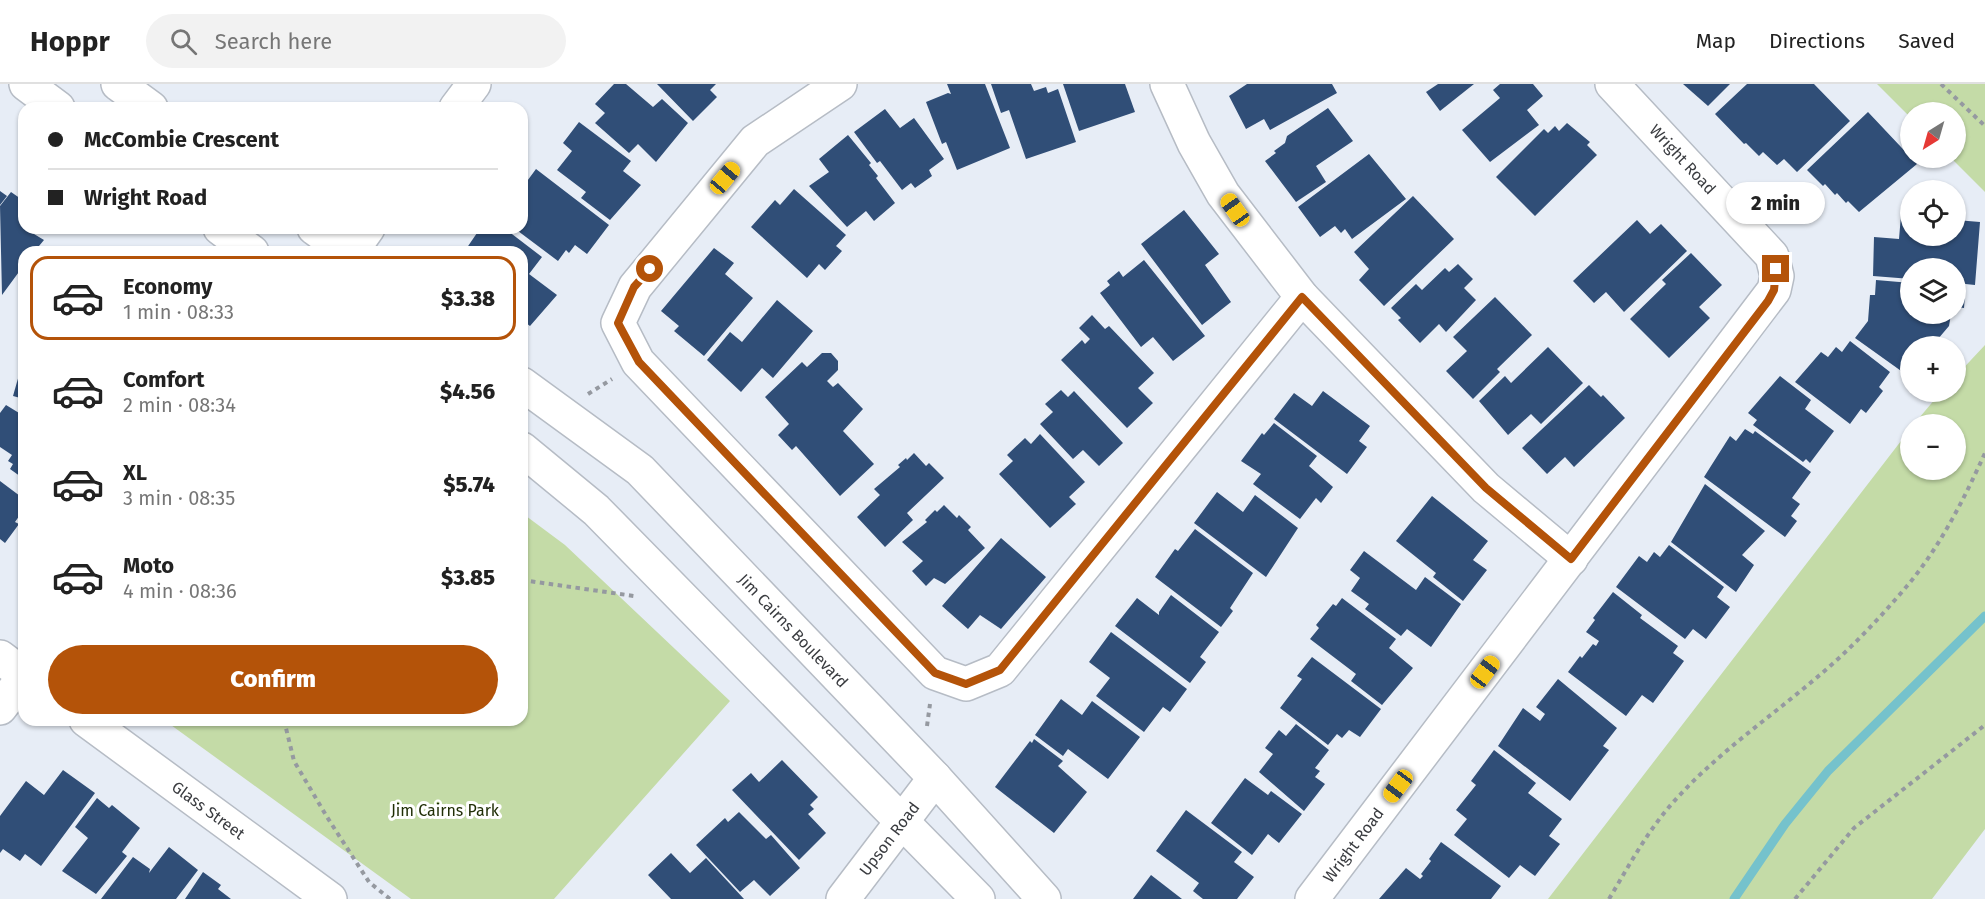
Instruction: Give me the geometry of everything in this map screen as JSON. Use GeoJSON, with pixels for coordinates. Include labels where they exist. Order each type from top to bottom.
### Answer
{"type":"FeatureCollection","features":[{"type":"Feature","properties":{"kind":"street"},"geometry":{"type":"LineString","coordinates":[[26,84],[50,102]]}},
{"type":"Feature","properties":{"kind":"street"},"geometry":{"type":"LineString","coordinates":[[118,84],[143,102]]}},
{"type":"Feature","properties":{"kind":"street"},"geometry":{"type":"LineString","coordinates":[[460,102],[474,84]]}},
{"type":"Feature","properties":{"kind":"street"},"geometry":{"type":"LineString","coordinates":[[840,84],[755,141],[634,287],[618,323],[639,362],[935,673],[966,684],[1000,670],[1302,297]]}},
{"type":"Feature","properties":{"kind":"street"},"geometry":{"type":"LineString","coordinates":[[1167,84],[1194,143],[1223,194],[1302,297],[1486,488],[1571,559]]}},
{"type":"Feature","properties":{"kind":"street","name":"Wright Road"},"geometry":{"type":"LineString","coordinates":[[1312,899],[1768,301],[1774,290],[1777,276],[1772,256],[1612,84]]}},
{"type":"Feature","properties":{"kind":"street"},"geometry":{"type":"LineString","coordinates":[[228,234],[244,246]]}},
{"type":"Feature","properties":{"kind":"street"},"geometry":{"type":"LineString","coordinates":[[323,234],[340,246]]}},
{"type":"Feature","properties":{"kind":"street"},"geometry":{"type":"LineString","coordinates":[[354,246],[363,234]]}},
{"type":"Feature","properties":{"kind":"street","name":"Jim Cairns Boulevard"},"geometry":{"type":"LineString","coordinates":[[528,389],[640,470],[928,771],[1044,899]]}},
{"type":"Feature","properties":{"kind":"street"},"geometry":{"type":"LineString","coordinates":[[528,454],[596,510],[978,899]]}},
{"type":"Feature","properties":{"kind":"street"},"geometry":{"type":"LineString","coordinates":[[0,657],[18,671]]}},
{"type":"Feature","properties":{"kind":"street"},"geometry":{"type":"LineString","coordinates":[[0,708],[18,684]]}},
{"type":"Feature","properties":{"kind":"street","name":"Glass Street"},"geometry":{"type":"LineString","coordinates":[[94,726],[330,899]]}},
{"type":"Feature","properties":{"kind":"street","name":"Upson Road"},"geometry":{"type":"LineString","coordinates":[[843,899],[903,821],[928,771]]}},
{"type":"Feature","properties":{"kind":"path"},"geometry":{"type":"LineString","coordinates":[[1941,84],[1985,126]]}},
{"type":"Feature","properties":{"kind":"path"},"geometry":{"type":"LineString","coordinates":[[559,412],[639,362]]}},
{"type":"Feature","properties":{"kind":"path"},"geometry":{"type":"LineString","coordinates":[[1609,899],[1643,842],[1677,798],[1719,757],[1817,678],[1862,635],[1909,584],[1947,527],[1985,453]]}},
{"type":"Feature","properties":{"kind":"path"},"geometry":{"type":"LineString","coordinates":[[528,581],[634,596],[658,572]]}},
{"type":"Feature","properties":{"kind":"path"},"geometry":{"type":"LineString","coordinates":[[928,771],[935,673]]}},
{"type":"Feature","properties":{"kind":"path"},"geometry":{"type":"LineString","coordinates":[[285,726],[294,761],[321,807],[369,882],[390,899]]}},
{"type":"Feature","properties":{"kind":"path"},"geometry":{"type":"LineString","coordinates":[[1795,899],[1854,828],[1985,726]]}},
{"type":"Feature","properties":{"kind":"green space"},"geometry":{"type":"Polygon","coordinates":[[[1877,84],[1985,84],[1985,192],[1961,168],[1966,168],[1966,102],[1900,102],[1900,107],[1877,84]]]}},
{"type":"Feature","properties":{"kind":"green space"},"geometry":{"type":"Polygon","coordinates":[[[1985,345],[1985,829],[1932,899],[1548,899],[1900,442],[1900,480],[1966,480],[1966,414],[1922,414],[1933,402],[1966,402],[1966,365],[1985,345]]]}},
{"type":"Feature","properties":{"kind":"green space","name":"Jim Cairns Park"},"geometry":{"type":"Polygon","coordinates":[[[528,517],[565,545],[730,701],[554,899],[411,899],[172,726],[528,726],[528,517]]]}},
{"type":"Feature","properties":{"kind":"building"},"geometry":{"type":"Polygon","coordinates":[[[614,84],[626,84],[653,107],[662,99],[688,123],[656,162],[638,144],[629,153],[595,123],[605,113],[595,104],[614,84]]]}},
{"type":"Feature","properties":{"kind":"building"},"geometry":{"type":"Polygon","coordinates":[[[657,84],[716,84],[710,90],[717,97],[693,121],[657,84]]]}},
{"type":"Feature","properties":{"kind":"building"},"geometry":{"type":"Polygon","coordinates":[[[947,84],[985,84],[1010,148],[957,170],[946,142],[942,144],[926,102],[948,93],[951,94],[947,84]]]}},
{"type":"Feature","properties":{"kind":"building"},"geometry":{"type":"Polygon","coordinates":[[[991,84],[1031,84],[1034,91],[1046,87],[1048,93],[1058,89],[1076,142],[1026,159],[1009,110],[1001,113],[991,84]]]}},
{"type":"Feature","properties":{"kind":"building"},"geometry":{"type":"Polygon","coordinates":[[[1063,84],[1125,84],[1135,112],[1079,131],[1063,84]]]}},
{"type":"Feature","properties":{"kind":"building"},"geometry":{"type":"Polygon","coordinates":[[[1247,84],[1332,84],[1337,93],[1270,130],[1264,119],[1246,129],[1229,96],[1247,84]]]}},
{"type":"Feature","properties":{"kind":"building"},"geometry":{"type":"Polygon","coordinates":[[[1438,84],[1474,84],[1440,111],[1426,92],[1438,84]]]}},
{"type":"Feature","properties":{"kind":"building"},"geometry":{"type":"Polygon","coordinates":[[[1500,84],[1533,84],[1543,96],[1527,110],[1539,125],[1490,162],[1462,130],[1500,98],[1493,90],[1500,84]]]}},
{"type":"Feature","properties":{"kind":"building"},"geometry":{"type":"Polygon","coordinates":[[[1683,84],[1730,84],[1708,106],[1683,84]]]}},
{"type":"Feature","properties":{"kind":"building"},"geometry":{"type":"Polygon","coordinates":[[[1747,84],[1814,84],[1850,121],[1797,172],[1784,159],[1777,165],[1763,152],[1759,156],[1746,143],[1744,144],[1715,114],[1747,84]]]}},
{"type":"Feature","properties":{"kind":"building"},"geometry":{"type":"Polygon","coordinates":[[[1328,108],[1353,141],[1316,166],[1326,182],[1296,202],[1265,161],[1285,143],[1287,136],[1328,108]]]}},
{"type":"Feature","properties":{"kind":"building"},"geometry":{"type":"Polygon","coordinates":[[[885,109],[900,128],[914,118],[944,159],[929,170],[932,176],[915,188],[911,183],[902,190],[880,161],[877,163],[854,132],[885,109]]]}},
{"type":"Feature","properties":{"kind":"building"},"geometry":{"type":"Polygon","coordinates":[[[1868,112],[1900,146],[1900,168],[1912,168],[1859,212],[1837,193],[1835,195],[1825,184],[1823,186],[1807,170],[1868,112]]]}},
{"type":"Feature","properties":{"kind":"building"},"geometry":{"type":"Polygon","coordinates":[[[579,122],[631,161],[623,171],[641,185],[610,220],[581,198],[586,192],[557,170],[572,151],[563,143],[579,122]]]}},
{"type":"Feature","properties":{"kind":"building"},"geometry":{"type":"Polygon","coordinates":[[[1567,123],[1590,142],[1587,145],[1597,155],[1535,216],[1496,177],[1544,129],[1548,133],[1555,126],[1559,131],[1567,123]]]}},
{"type":"Feature","properties":{"kind":"building"},"geometry":{"type":"Polygon","coordinates":[[[848,135],[871,163],[869,165],[878,176],[876,178],[895,203],[874,221],[866,211],[847,227],[809,186],[829,172],[819,159],[848,135]]]}},
{"type":"Feature","properties":{"kind":"building"},"geometry":{"type":"Polygon","coordinates":[[[1369,154],[1406,199],[1352,239],[1345,229],[1341,233],[1335,226],[1320,237],[1298,207],[1369,154]]]}},
{"type":"Feature","properties":{"kind":"building"},"geometry":{"type":"Polygon","coordinates":[[[536,169],[609,225],[587,254],[575,245],[569,253],[566,250],[558,261],[522,234],[528,234],[528,180],[536,169]]]}},
{"type":"Feature","properties":{"kind":"building"},"geometry":{"type":"Polygon","coordinates":[[[794,189],[846,235],[836,246],[842,251],[825,270],[819,264],[807,278],[751,227],[775,200],[780,205],[794,189]]]}},
{"type":"Feature","properties":{"kind":"building"},"geometry":{"type":"Polygon","coordinates":[[[0,191],[7,196],[0,205],[0,191]]]}},
{"type":"Feature","properties":{"kind":"building"},"geometry":{"type":"Polygon","coordinates":[[[11,192],[18,197],[18,234],[34,234],[44,240],[39,246],[18,246],[18,273],[2,295],[0,206],[11,192]]]}},
{"type":"Feature","properties":{"kind":"building"},"geometry":{"type":"Polygon","coordinates":[[[1413,196],[1454,239],[1384,306],[1359,280],[1369,269],[1354,252],[1413,196]]]}},
{"type":"Feature","properties":{"kind":"building"},"geometry":{"type":"Polygon","coordinates":[[[1184,210],[1219,254],[1205,265],[1231,302],[1202,325],[1141,244],[1184,210]]]}},
{"type":"Feature","properties":{"kind":"building"},"geometry":{"type":"Polygon","coordinates":[[[1637,220],[1650,234],[1661,224],[1687,251],[1624,312],[1606,292],[1594,303],[1573,281],[1637,220]]]}},
{"type":"Feature","properties":{"kind":"building"},"geometry":{"type":"Polygon","coordinates":[[[1966,221],[1980,222],[1975,285],[1966,284],[1966,258],[1900,258],[1900,278],[1873,276],[1874,237],[1899,239],[1900,227],[1900,246],[1966,246],[1966,221]]]}},
{"type":"Feature","properties":{"kind":"building"},"geometry":{"type":"Polygon","coordinates":[[[476,234],[512,234],[528,246],[468,246],[476,234]]]}},
{"type":"Feature","properties":{"kind":"building"},"geometry":{"type":"Polygon","coordinates":[[[528,246],[542,257],[529,274],[557,295],[530,326],[528,324],[528,246]]]}},
{"type":"Feature","properties":{"kind":"building"},"geometry":{"type":"Polygon","coordinates":[[[714,248],[734,263],[725,274],[753,298],[704,356],[674,331],[679,326],[661,311],[714,248]]]}},
{"type":"Feature","properties":{"kind":"building"},"geometry":{"type":"Polygon","coordinates":[[[1691,253],[1722,285],[1699,307],[1710,318],[1669,358],[1630,319],[1666,284],[1662,280],[1691,253]]]}},
{"type":"Feature","properties":{"kind":"building"},"geometry":{"type":"Polygon","coordinates":[[[1144,260],[1205,336],[1173,361],[1153,337],[1141,347],[1100,293],[1110,285],[1107,281],[1119,271],[1123,277],[1144,260]]]}},
{"type":"Feature","properties":{"kind":"building"},"geometry":{"type":"Polygon","coordinates":[[[1458,264],[1473,279],[1464,288],[1476,300],[1446,332],[1439,324],[1420,343],[1398,320],[1401,318],[1391,308],[1416,284],[1422,290],[1445,268],[1449,272],[1458,264]]]}},
{"type":"Feature","properties":{"kind":"building"},"geometry":{"type":"Polygon","coordinates":[[[1876,280],[1900,282],[1900,324],[1949,324],[1949,326],[1940,336],[1900,336],[1900,370],[1855,338],[1868,321],[1870,295],[1875,295],[1876,280]]]}},
{"type":"Feature","properties":{"kind":"building"},"geometry":{"type":"Polygon","coordinates":[[[1495,297],[1532,335],[1497,369],[1500,372],[1473,399],[1446,371],[1467,351],[1453,337],[1495,297]]]}},
{"type":"Feature","properties":{"kind":"building"},"geometry":{"type":"Polygon","coordinates":[[[777,300],[813,331],[773,378],[762,368],[741,392],[707,360],[730,332],[742,342],[777,300]]]}},
{"type":"Feature","properties":{"kind":"building"},"geometry":{"type":"Polygon","coordinates":[[[1092,315],[1105,329],[1109,326],[1154,373],[1138,388],[1153,403],[1127,428],[1061,360],[1082,340],[1085,344],[1090,339],[1079,328],[1092,315]]]}},
{"type":"Feature","properties":{"kind":"building"},"geometry":{"type":"Polygon","coordinates":[[[1850,341],[1890,372],[1879,387],[1883,391],[1866,413],[1861,409],[1850,424],[1795,382],[1821,352],[1828,357],[1836,347],[1842,352],[1850,341]]]}},
{"type":"Feature","properties":{"kind":"building"},"geometry":{"type":"Polygon","coordinates":[[[1548,347],[1583,383],[1541,424],[1531,414],[1508,435],[1479,401],[1505,376],[1511,383],[1548,347]]]}},
{"type":"Feature","properties":{"kind":"building"},"geometry":{"type":"Polygon","coordinates":[[[822,353],[831,353],[838,361],[838,370],[827,381],[833,387],[838,383],[863,409],[843,431],[874,464],[840,496],[796,446],[792,450],[778,435],[789,424],[765,397],[802,362],[807,367],[822,353]]]}},
{"type":"Feature","properties":{"kind":"building"},"geometry":{"type":"Polygon","coordinates":[[[1780,376],[1811,400],[1805,409],[1834,431],[1810,463],[1806,459],[1803,462],[1753,425],[1757,420],[1748,413],[1780,376]]]}},
{"type":"Feature","properties":{"kind":"building"},"geometry":{"type":"Polygon","coordinates":[[[18,378],[18,397],[13,396],[18,378]]]}},
{"type":"Feature","properties":{"kind":"building"},"geometry":{"type":"Polygon","coordinates":[[[1589,385],[1601,397],[1603,395],[1625,418],[1574,467],[1565,457],[1547,474],[1522,448],[1589,385]]]}},
{"type":"Feature","properties":{"kind":"building"},"geometry":{"type":"Polygon","coordinates":[[[1061,390],[1068,397],[1074,391],[1123,443],[1099,466],[1083,450],[1073,459],[1040,424],[1053,412],[1045,404],[1061,390]]]}},
{"type":"Feature","properties":{"kind":"building"},"geometry":{"type":"Polygon","coordinates":[[[1323,391],[1370,426],[1359,441],[1367,447],[1347,474],[1274,419],[1294,393],[1312,406],[1323,391]]]}},
{"type":"Feature","properties":{"kind":"building"},"geometry":{"type":"Polygon","coordinates":[[[6,405],[18,412],[18,475],[10,469],[13,464],[8,461],[12,455],[0,447],[0,413],[6,405]]]}},
{"type":"Feature","properties":{"kind":"building"},"geometry":{"type":"Polygon","coordinates":[[[1274,423],[1317,456],[1309,466],[1333,487],[1321,503],[1316,498],[1300,519],[1253,484],[1261,474],[1241,461],[1262,433],[1264,435],[1274,423]]]}},
{"type":"Feature","properties":{"kind":"building"},"geometry":{"type":"Polygon","coordinates":[[[1745,429],[1753,434],[1755,431],[1811,472],[1792,498],[1800,504],[1791,516],[1797,521],[1785,537],[1704,477],[1730,436],[1736,441],[1745,429]]]}},
{"type":"Feature","properties":{"kind":"building"},"geometry":{"type":"Polygon","coordinates":[[[1040,434],[1085,482],[1069,497],[1076,504],[1050,528],[999,474],[1013,461],[1007,455],[1025,438],[1031,444],[1040,434]]]}},
{"type":"Feature","properties":{"kind":"building"},"geometry":{"type":"Polygon","coordinates":[[[914,453],[926,466],[929,463],[944,478],[907,513],[913,520],[885,547],[857,517],[880,495],[874,489],[914,453]]]}},
{"type":"Feature","properties":{"kind":"building"},"geometry":{"type":"Polygon","coordinates":[[[0,481],[18,494],[18,518],[15,522],[18,525],[5,543],[0,539],[0,481]]]}},
{"type":"Feature","properties":{"kind":"building"},"geometry":{"type":"Polygon","coordinates":[[[1705,484],[1765,531],[1742,555],[1754,565],[1736,592],[1671,542],[1705,484]]]}},
{"type":"Feature","properties":{"kind":"building"},"geometry":{"type":"Polygon","coordinates":[[[1217,492],[1243,512],[1255,495],[1298,528],[1266,577],[1194,523],[1217,492]]]}},
{"type":"Feature","properties":{"kind":"building"},"geometry":{"type":"Polygon","coordinates":[[[1432,496],[1488,541],[1473,560],[1487,570],[1463,601],[1433,577],[1436,573],[1396,541],[1432,496]]]}},
{"type":"Feature","properties":{"kind":"building"},"geometry":{"type":"Polygon","coordinates":[[[944,505],[957,518],[959,515],[971,527],[968,530],[985,548],[945,584],[934,578],[926,586],[912,571],[923,561],[902,542],[927,522],[925,520],[935,510],[937,512],[944,505]]]}},
{"type":"Feature","properties":{"kind":"building"},"geometry":{"type":"Polygon","coordinates":[[[1195,529],[1253,573],[1230,608],[1233,611],[1221,627],[1155,577],[1175,549],[1178,551],[1195,529]]]}},
{"type":"Feature","properties":{"kind":"building"},"geometry":{"type":"Polygon","coordinates":[[[1001,538],[1046,577],[1001,629],[980,615],[968,629],[942,606],[1001,538]]]}},
{"type":"Feature","properties":{"kind":"building"},"geometry":{"type":"Polygon","coordinates":[[[1669,545],[1724,587],[1717,597],[1730,607],[1706,639],[1693,629],[1685,639],[1616,587],[1639,556],[1647,562],[1654,552],[1660,557],[1669,545]]]}},
{"type":"Feature","properties":{"kind":"building"},"geometry":{"type":"Polygon","coordinates":[[[1364,551],[1416,590],[1425,577],[1461,604],[1431,647],[1407,629],[1401,636],[1365,609],[1369,604],[1351,591],[1360,578],[1350,570],[1364,551]]]}},
{"type":"Feature","properties":{"kind":"building"},"geometry":{"type":"Polygon","coordinates":[[[1613,592],[1642,615],[1640,618],[1678,646],[1673,653],[1684,661],[1653,703],[1642,695],[1626,716],[1568,672],[1580,656],[1582,658],[1593,644],[1596,646],[1599,641],[1586,632],[1595,620],[1593,618],[1613,592]]]}},
{"type":"Feature","properties":{"kind":"building"},"geometry":{"type":"Polygon","coordinates":[[[1171,595],[1219,632],[1200,657],[1206,662],[1190,683],[1115,626],[1137,598],[1159,615],[1171,595]]]}},
{"type":"Feature","properties":{"kind":"building"},"geometry":{"type":"Polygon","coordinates":[[[1342,598],[1396,639],[1389,648],[1413,668],[1382,705],[1351,681],[1356,674],[1310,639],[1319,628],[1316,625],[1333,604],[1336,606],[1342,598]]]}},
{"type":"Feature","properties":{"kind":"building"},"geometry":{"type":"Polygon","coordinates":[[[1111,632],[1187,689],[1170,712],[1163,707],[1144,732],[1096,696],[1110,678],[1089,662],[1111,632]]]}},
{"type":"Feature","properties":{"kind":"building"},"geometry":{"type":"Polygon","coordinates":[[[1312,657],[1381,709],[1360,737],[1349,730],[1342,738],[1337,734],[1328,745],[1280,708],[1302,679],[1297,676],[1312,657]]]}},
{"type":"Feature","properties":{"kind":"building"},"geometry":{"type":"Polygon","coordinates":[[[1558,679],[1617,728],[1603,746],[1609,750],[1570,801],[1498,746],[1523,708],[1540,721],[1545,714],[1536,707],[1558,679]]]}},
{"type":"Feature","properties":{"kind":"building"},"geometry":{"type":"Polygon","coordinates":[[[1061,699],[1082,715],[1092,701],[1140,737],[1108,779],[1068,749],[1063,756],[1035,735],[1061,699]]]}},
{"type":"Feature","properties":{"kind":"building"},"geometry":{"type":"Polygon","coordinates":[[[1296,724],[1329,750],[1315,768],[1320,771],[1315,777],[1325,784],[1304,811],[1259,772],[1273,754],[1265,748],[1279,730],[1286,736],[1296,724]]]}},
{"type":"Feature","properties":{"kind":"building"},"geometry":{"type":"Polygon","coordinates":[[[1034,739],[1063,761],[1058,766],[1087,792],[1054,833],[995,787],[1030,741],[1032,743],[1034,739]]]}},
{"type":"Feature","properties":{"kind":"building"},"geometry":{"type":"Polygon","coordinates":[[[1494,750],[1536,783],[1528,793],[1562,819],[1549,836],[1560,844],[1535,876],[1520,865],[1509,878],[1454,835],[1467,819],[1456,810],[1476,785],[1471,781],[1494,750]]]}},
{"type":"Feature","properties":{"kind":"building"},"geometry":{"type":"Polygon","coordinates":[[[782,760],[818,797],[810,805],[814,809],[808,814],[826,833],[799,860],[732,790],[751,773],[759,782],[782,760]]]}},
{"type":"Feature","properties":{"kind":"building"},"geometry":{"type":"Polygon","coordinates":[[[63,770],[95,793],[41,866],[25,854],[20,861],[3,849],[0,853],[0,816],[26,781],[44,795],[63,770]]]}},
{"type":"Feature","properties":{"kind":"building"},"geometry":{"type":"Polygon","coordinates":[[[1245,778],[1268,795],[1271,791],[1302,814],[1279,843],[1268,834],[1252,855],[1211,823],[1245,778]]]}},
{"type":"Feature","properties":{"kind":"building"},"geometry":{"type":"Polygon","coordinates":[[[97,798],[109,808],[112,805],[140,828],[122,852],[127,856],[96,894],[62,871],[88,838],[75,827],[97,798]]]}},
{"type":"Feature","properties":{"kind":"building"},"geometry":{"type":"Polygon","coordinates":[[[1186,810],[1242,852],[1234,862],[1254,877],[1237,899],[1203,899],[1193,891],[1199,883],[1156,851],[1186,810]]]}},
{"type":"Feature","properties":{"kind":"building"},"geometry":{"type":"Polygon","coordinates":[[[739,812],[766,839],[771,835],[800,868],[770,896],[754,880],[740,892],[696,845],[725,818],[728,822],[739,812]]]}},
{"type":"Feature","properties":{"kind":"building"},"geometry":{"type":"Polygon","coordinates":[[[1441,842],[1501,886],[1491,899],[1379,899],[1406,868],[1420,879],[1431,861],[1429,859],[1441,842]]]}},
{"type":"Feature","properties":{"kind":"building"},"geometry":{"type":"Polygon","coordinates":[[[169,847],[198,870],[176,899],[101,899],[133,857],[150,869],[149,873],[169,847]]]}},
{"type":"Feature","properties":{"kind":"building"},"geometry":{"type":"Polygon","coordinates":[[[671,853],[690,873],[706,858],[744,899],[671,899],[648,875],[671,853]]]}},
{"type":"Feature","properties":{"kind":"building"},"geometry":{"type":"Polygon","coordinates":[[[203,872],[221,885],[218,889],[231,899],[185,899],[203,872]]]}},
{"type":"Feature","properties":{"kind":"building"},"geometry":{"type":"Polygon","coordinates":[[[1151,875],[1182,899],[1133,899],[1151,875]]]}},
{"type":"Feature","properties":{"kind":"waterway"},"geometry":{"type":"LineString","coordinates":[[1734,899],[1785,824],[1828,771],[1985,616]]}},
{"type":"Feature","properties":{"kind":"route"},"geometry":{"type":"LineString","coordinates":[[650,269],[634,287],[618,323],[639,362],[935,673],[966,684],[1000,670],[1302,297],[1486,488],[1527,525],[1571,559],[1768,301],[1774,290],[1776,269]]}}]}
